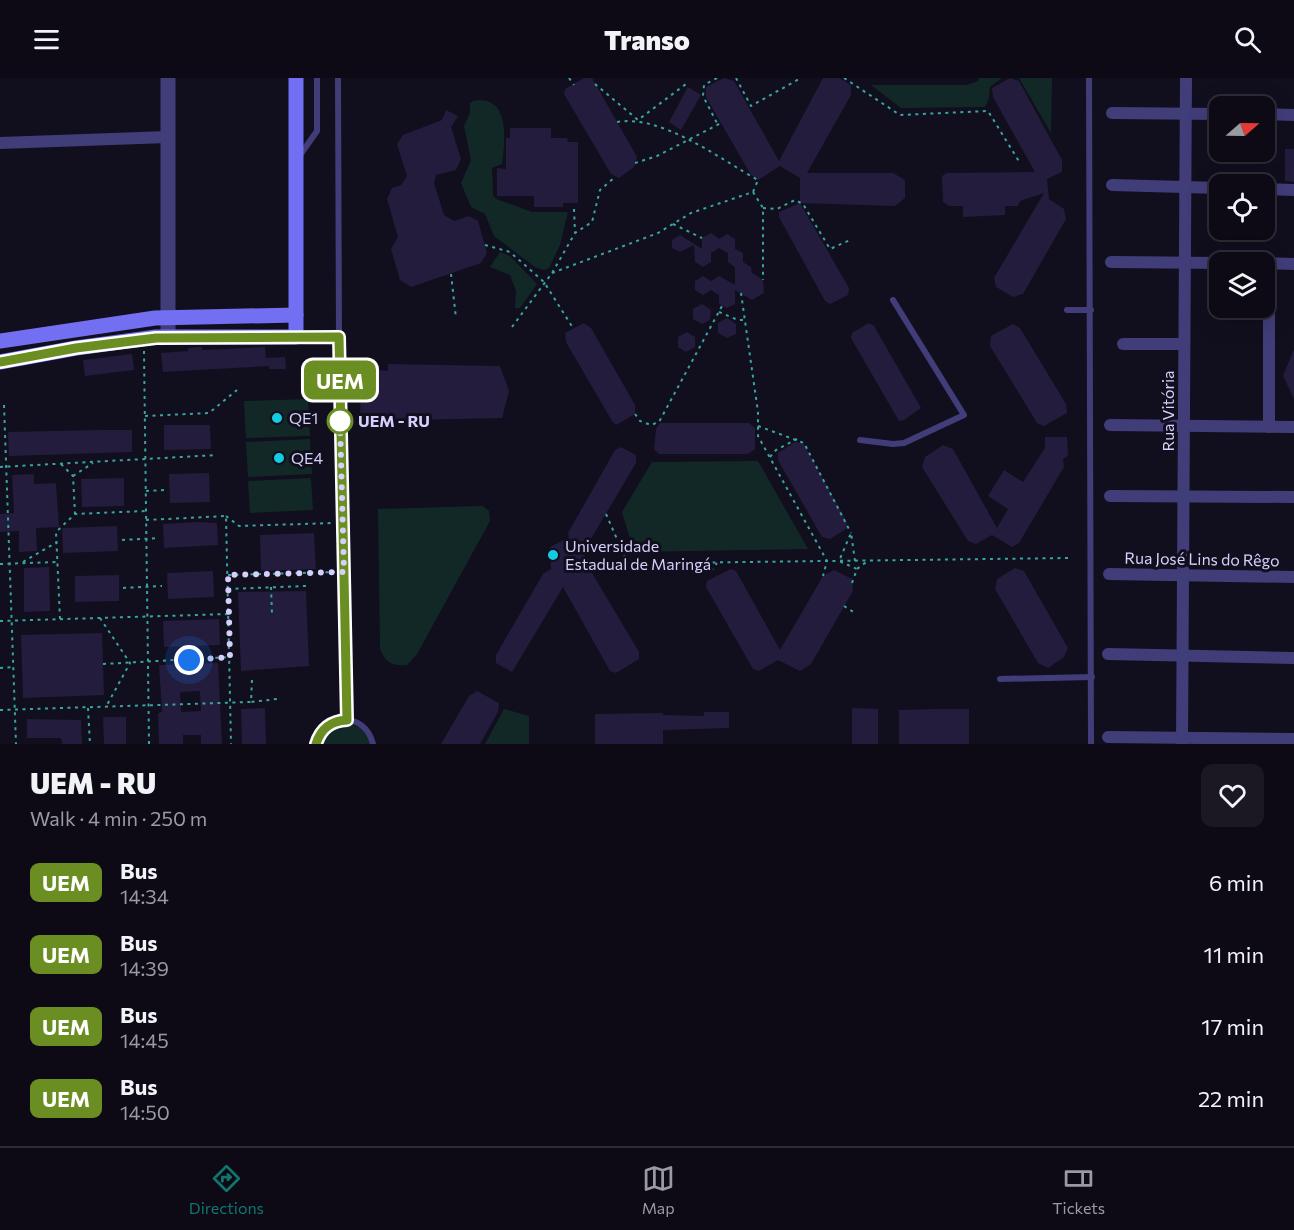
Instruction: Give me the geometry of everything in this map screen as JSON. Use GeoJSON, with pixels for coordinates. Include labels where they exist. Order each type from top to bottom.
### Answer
{"type":"FeatureCollection","features":[{"type":"Feature","properties":{"kind":"main road"},"geometry":{"type":"LineString","coordinates":[[0,362],[76,348],[144,339],[296,337],[296,78]]}},
{"type":"Feature","properties":{"kind":"main road"},"geometry":{"type":"LineString","coordinates":[[0,341],[168,317],[296,315]]}},
{"type":"Feature","properties":{"kind":"main road"},"geometry":{"type":"LineString","coordinates":[[43,334],[76,348]]}},
{"type":"Feature","properties":{"kind":"street"},"geometry":{"type":"LineString","coordinates":[[168,78],[168,337]]}},
{"type":"Feature","properties":{"kind":"street","name":"Rua Vitória"},"geometry":{"type":"LineString","coordinates":[[1182,741],[1186,78]]}},
{"type":"Feature","properties":{"kind":"street"},"geometry":{"type":"LineString","coordinates":[[1112,112],[1209,114]]}},
{"type":"Feature","properties":{"kind":"street"},"geometry":{"type":"LineString","coordinates":[[1275,114],[1294,115]]}},
{"type":"Feature","properties":{"kind":"street"},"geometry":{"type":"LineString","coordinates":[[0,143],[168,137]]}},
{"type":"Feature","properties":{"kind":"street"},"geometry":{"type":"LineString","coordinates":[[1112,185],[1209,188]]}},
{"type":"Feature","properties":{"kind":"street"},"geometry":{"type":"LineString","coordinates":[[1275,189],[1294,190]]}},
{"type":"Feature","properties":{"kind":"street"},"geometry":{"type":"LineString","coordinates":[[1111,262],[1209,263]]}},
{"type":"Feature","properties":{"kind":"street"},"geometry":{"type":"LineString","coordinates":[[1275,263],[1294,264]]}},
{"type":"Feature","properties":{"kind":"street"},"geometry":{"type":"LineString","coordinates":[[1268,318],[1269,427]]}},
{"type":"Feature","properties":{"kind":"street"},"geometry":{"type":"LineString","coordinates":[[1122,344],[1184,344]]}},
{"type":"Feature","properties":{"kind":"street"},"geometry":{"type":"LineString","coordinates":[[1110,425],[1294,427]]}},
{"type":"Feature","properties":{"kind":"street"},"geometry":{"type":"LineString","coordinates":[[1110,496],[1294,497]]}},
{"type":"Feature","properties":{"kind":"street","name":"Rua José Lins do Rêgo"},"geometry":{"type":"LineString","coordinates":[[1109,574],[1294,577]]}},
{"type":"Feature","properties":{"kind":"street"},"geometry":{"type":"LineString","coordinates":[[1108,654],[1294,658]]}},
{"type":"Feature","properties":{"kind":"street"},"geometry":{"type":"LineString","coordinates":[[1108,737],[1182,741],[1294,739]]}},
{"type":"Feature","properties":{"kind":"lane"},"geometry":{"type":"LineString","coordinates":[[297,160],[317,131],[317,78]]}},
{"type":"Feature","properties":{"kind":"lane"},"geometry":{"type":"LineString","coordinates":[[338,78],[339,337],[347,720]]}},
{"type":"Feature","properties":{"kind":"lane"},"geometry":{"type":"LineString","coordinates":[[1089,78],[1091,744]]}},
{"type":"Feature","properties":{"kind":"lane"},"geometry":{"type":"LineString","coordinates":[[860,440],[904,443],[964,416],[893,300]]}},
{"type":"Feature","properties":{"kind":"lane"},"geometry":{"type":"LineString","coordinates":[[1067,310],[1091,310]]}},
{"type":"Feature","properties":{"kind":"lane"},"geometry":{"type":"LineString","coordinates":[[296,337],[339,337]]}},
{"type":"Feature","properties":{"kind":"lane"},"geometry":{"type":"LineString","coordinates":[[1000,679],[1092,677]]}},
{"type":"Feature","properties":{"kind":"lane"},"geometry":{"type":"LineString","coordinates":[[316,744],[324,728],[331,723],[347,720],[363,726],[373,744]]}},
{"type":"Feature","properties":{"kind":"path"},"geometry":{"type":"LineString","coordinates":[[569,78],[574,85]]}},
{"type":"Feature","properties":{"kind":"path"},"geometry":{"type":"LineString","coordinates":[[635,163],[657,156],[720,124],[703,96],[704,85],[717,78]]}},
{"type":"Feature","properties":{"kind":"path"},"geometry":{"type":"LineString","coordinates":[[735,78],[751,106],[801,78]]}},
{"type":"Feature","properties":{"kind":"path"},"geometry":{"type":"LineString","coordinates":[[844,78],[900,115],[988,111],[1020,164]]}},
{"type":"Feature","properties":{"kind":"path"},"geometry":{"type":"LineString","coordinates":[[595,84],[638,120]]}},
{"type":"Feature","properties":{"kind":"path"},"geometry":{"type":"LineString","coordinates":[[638,120],[686,84]]}},
{"type":"Feature","properties":{"kind":"path"},"geometry":{"type":"LineString","coordinates":[[552,273],[658,233],[691,213],[753,192],[758,180],[658,124],[638,120],[617,122]]}},
{"type":"Feature","properties":{"kind":"path"},"geometry":{"type":"LineString","coordinates":[[512,327],[552,273],[575,233],[592,222],[600,190],[615,177]]}},
{"type":"Feature","properties":{"kind":"path"},"geometry":{"type":"LineString","coordinates":[[753,192],[763,208],[763,280]]}},
{"type":"Feature","properties":{"kind":"path"},"geometry":{"type":"LineString","coordinates":[[763,208],[777,209],[795,200],[803,204],[830,249],[850,240]]}},
{"type":"Feature","properties":{"kind":"path"},"geometry":{"type":"LineString","coordinates":[[574,209],[575,233]]}},
{"type":"Feature","properties":{"kind":"path"},"geometry":{"type":"LineString","coordinates":[[673,224],[702,238]]}},
{"type":"Feature","properties":{"kind":"path"},"geometry":{"type":"LineString","coordinates":[[485,245],[510,252],[544,282],[573,328]]}},
{"type":"Feature","properties":{"kind":"path"},"geometry":{"type":"LineString","coordinates":[[451,274],[456,318]]}},
{"type":"Feature","properties":{"kind":"path"},"geometry":{"type":"LineString","coordinates":[[741,293],[758,436],[827,561],[823,576]]}},
{"type":"Feature","properties":{"kind":"path"},"geometry":{"type":"LineString","coordinates":[[635,414],[640,421],[651,425],[659,422],[722,306]]}},
{"type":"Feature","properties":{"kind":"path"},"geometry":{"type":"LineString","coordinates":[[719,312],[738,320],[745,320]]}},
{"type":"Feature","properties":{"kind":"path"},"geometry":{"type":"LineString","coordinates":[[144,339],[149,744]]}},
{"type":"Feature","properties":{"kind":"path"},"geometry":{"type":"LineString","coordinates":[[145,416],[209,412],[237,390]]}},
{"type":"Feature","properties":{"kind":"path"},"geometry":{"type":"LineString","coordinates":[[4,405],[16,744]]}},
{"type":"Feature","properties":{"kind":"path"},"geometry":{"type":"LineString","coordinates":[[758,426],[804,443],[847,521],[855,561]]}},
{"type":"Feature","properties":{"kind":"path"},"geometry":{"type":"LineString","coordinates":[[770,457],[776,450],[797,439]]}},
{"type":"Feature","properties":{"kind":"path"},"geometry":{"type":"LineString","coordinates":[[0,466],[217,455]]}},
{"type":"Feature","properties":{"kind":"path"},"geometry":{"type":"LineString","coordinates":[[73,476],[95,461]]}},
{"type":"Feature","properties":{"kind":"path"},"geometry":{"type":"LineString","coordinates":[[60,463],[73,476],[75,514]]}},
{"type":"Feature","properties":{"kind":"path"},"geometry":{"type":"LineString","coordinates":[[146,491],[166,490]]}},
{"type":"Feature","properties":{"kind":"path"},"geometry":{"type":"LineString","coordinates":[[60,619],[56,532],[75,514],[146,511]]}},
{"type":"Feature","properties":{"kind":"path"},"geometry":{"type":"LineString","coordinates":[[606,514],[628,564]]}},
{"type":"Feature","properties":{"kind":"path"},"geometry":{"type":"LineString","coordinates":[[226,516],[231,744]]}},
{"type":"Feature","properties":{"kind":"path"},"geometry":{"type":"LineString","coordinates":[[146,520],[226,516],[239,526],[343,522]]}},
{"type":"Feature","properties":{"kind":"path"},"geometry":{"type":"LineString","coordinates":[[839,561],[851,533]]}},
{"type":"Feature","properties":{"kind":"path"},"geometry":{"type":"LineString","coordinates":[[122,540],[159,538]]}},
{"type":"Feature","properties":{"kind":"path"},"geometry":{"type":"LineString","coordinates":[[21,563],[57,542]]}},
{"type":"Feature","properties":{"kind":"path"},"geometry":{"type":"LineString","coordinates":[[585,564],[1070,558]]}},
{"type":"Feature","properties":{"kind":"path"},"geometry":{"type":"LineString","coordinates":[[852,583],[857,569],[869,560]]}},
{"type":"Feature","properties":{"kind":"path"},"geometry":{"type":"LineString","coordinates":[[839,561],[857,569]]}},
{"type":"Feature","properties":{"kind":"path"},"geometry":{"type":"LineString","coordinates":[[0,564],[58,562]]}},
{"type":"Feature","properties":{"kind":"path"},"geometry":{"type":"LineString","coordinates":[[696,563],[711,571],[717,563]]}},
{"type":"Feature","properties":{"kind":"path"},"geometry":{"type":"LineString","coordinates":[[228,575],[344,572]]}},
{"type":"Feature","properties":{"kind":"path"},"geometry":{"type":"LineString","coordinates":[[123,588],[162,586]]}},
{"type":"Feature","properties":{"kind":"path"},"geometry":{"type":"LineString","coordinates":[[228,589],[306,586]]}},
{"type":"Feature","properties":{"kind":"path"},"geometry":{"type":"LineString","coordinates":[[272,587],[272,615]]}},
{"type":"Feature","properties":{"kind":"path"},"geometry":{"type":"LineString","coordinates":[[844,606],[855,613]]}},
{"type":"Feature","properties":{"kind":"path"},"geometry":{"type":"LineString","coordinates":[[0,621],[229,614]]}},
{"type":"Feature","properties":{"kind":"path"},"geometry":{"type":"LineString","coordinates":[[100,618],[130,663]]}},
{"type":"Feature","properties":{"kind":"path"},"geometry":{"type":"LineString","coordinates":[[103,664],[230,657]]}},
{"type":"Feature","properties":{"kind":"path"},"geometry":{"type":"LineString","coordinates":[[106,706],[130,663]]}},
{"type":"Feature","properties":{"kind":"path"},"geometry":{"type":"LineString","coordinates":[[0,668],[13,667]]}},
{"type":"Feature","properties":{"kind":"path"},"geometry":{"type":"LineString","coordinates":[[251,702],[252,680]]}},
{"type":"Feature","properties":{"kind":"path"},"geometry":{"type":"LineString","coordinates":[[0,710],[251,702],[277,699]]}},
{"type":"Feature","properties":{"kind":"path"},"geometry":{"type":"LineString","coordinates":[[88,707],[90,744]]}},
{"type":"Feature","properties":{"kind":"green space"},"geometry":{"type":"Polygon","coordinates":[[[979,78],[1002,78],[990,87],[985,107],[901,108],[871,85],[967,85],[978,81],[979,78]]]}},
{"type":"Feature","properties":{"kind":"green space"},"geometry":{"type":"Polygon","coordinates":[[[1019,78],[1052,78],[1051,133],[1019,78]]]}},
{"type":"Feature","properties":{"kind":"green space"},"geometry":{"type":"Polygon","coordinates":[[[485,101],[494,105],[500,112],[503,122],[502,164],[492,168],[493,195],[496,199],[532,212],[568,212],[560,245],[549,268],[544,270],[535,267],[494,236],[485,214],[471,207],[461,183],[471,160],[464,126],[470,113],[470,103],[485,101]]]}},
{"type":"Feature","properties":{"kind":"green space"},"geometry":{"type":"Polygon","coordinates":[[[500,252],[510,256],[537,284],[520,308],[515,308],[516,291],[510,275],[490,267],[500,252]]]}},
{"type":"Feature","properties":{"kind":"green space","name":"QE1"},"geometry":{"type":"Polygon","coordinates":[[[308,399],[310,436],[246,438],[244,401],[308,399]]]}},
{"type":"Feature","properties":{"kind":"green space","name":"QE4"},"geometry":{"type":"Polygon","coordinates":[[[310,439],[312,474],[248,477],[246,442],[310,439]]]}},
{"type":"Feature","properties":{"kind":"green space"},"geometry":{"type":"Polygon","coordinates":[[[758,461],[808,549],[634,552],[622,512],[652,462],[758,461]]]}},
{"type":"Feature","properties":{"kind":"green space"},"geometry":{"type":"Polygon","coordinates":[[[311,478],[313,510],[250,513],[248,481],[311,478]]]}},
{"type":"Feature","properties":{"kind":"green space"},"geometry":{"type":"Polygon","coordinates":[[[483,506],[489,511],[490,521],[417,654],[407,665],[390,662],[384,657],[380,648],[378,509],[483,506]]]}},
{"type":"Feature","properties":{"kind":"green space"},"geometry":{"type":"Polygon","coordinates":[[[504,709],[529,716],[529,744],[485,744],[504,709]]]}},
{"type":"Feature","properties":{"kind":"green space"},"geometry":{"type":"Polygon","coordinates":[[[339,723],[359,728],[366,734],[370,744],[320,744],[325,732],[339,723]]]}},
{"type":"Feature","properties":{"kind":"building"},"geometry":{"type":"Polygon","coordinates":[[[584,78],[592,78],[637,157],[634,167],[619,178],[611,174],[564,94],[565,89],[584,78]]]}},
{"type":"Feature","properties":{"kind":"building"},"geometry":{"type":"Polygon","coordinates":[[[724,78],[734,81],[779,161],[823,78],[839,78],[851,85],[851,95],[807,173],[893,173],[905,180],[905,198],[895,206],[800,203],[800,178],[780,166],[758,180],[751,175],[706,97],[706,87],[724,78]]]}},
{"type":"Feature","properties":{"kind":"building"},"geometry":{"type":"Polygon","coordinates":[[[1010,78],[1019,81],[1062,160],[1062,172],[1047,179],[1049,199],[1064,209],[1066,219],[1023,294],[1013,297],[996,287],[994,278],[1044,193],[1020,201],[1018,206],[1005,206],[1005,215],[963,217],[963,206],[949,206],[943,202],[942,176],[947,173],[1035,172],[993,97],[992,88],[1010,78]]]}},
{"type":"Feature","properties":{"kind":"building"},"geometry":{"type":"Polygon","coordinates":[[[688,87],[701,95],[681,130],[669,122],[688,87]]]}},
{"type":"Feature","properties":{"kind":"building"},"geometry":{"type":"Polygon","coordinates":[[[446,110],[458,116],[451,127],[461,159],[456,170],[436,175],[434,183],[444,215],[454,221],[469,216],[478,221],[487,253],[481,263],[411,287],[400,280],[391,249],[398,237],[387,199],[392,188],[401,185],[407,176],[397,144],[403,135],[442,120],[446,110]]]}},
{"type":"Feature","properties":{"kind":"building"},"geometry":{"type":"Polygon","coordinates":[[[510,128],[551,128],[551,138],[567,138],[568,142],[578,142],[578,203],[563,203],[563,207],[534,207],[534,196],[497,196],[497,168],[506,169],[506,138],[510,138],[510,128]]]}},
{"type":"Feature","properties":{"kind":"building"},"geometry":{"type":"Polygon","coordinates":[[[1285,149],[1294,149],[1294,182],[1285,181],[1285,149]]]}},
{"type":"Feature","properties":{"kind":"building"},"geometry":{"type":"Polygon","coordinates":[[[800,203],[849,288],[848,295],[830,304],[825,301],[779,217],[779,212],[800,203]]]}},
{"type":"Feature","properties":{"kind":"building"},"geometry":{"type":"Polygon","coordinates":[[[711,233],[719,239],[727,234],[735,239],[735,249],[743,253],[743,262],[751,267],[752,273],[763,280],[764,293],[752,300],[735,290],[735,304],[727,308],[719,304],[719,295],[711,290],[703,295],[695,290],[695,281],[703,276],[711,281],[719,276],[735,285],[735,267],[728,262],[728,253],[719,248],[711,253],[711,262],[703,267],[695,262],[694,245],[680,252],[672,248],[672,240],[680,235],[702,249],[702,238],[711,233]]]}},
{"type":"Feature","properties":{"kind":"building"},"geometry":{"type":"Polygon","coordinates":[[[702,304],[711,310],[710,320],[702,324],[693,319],[693,309],[702,304]]]}},
{"type":"Feature","properties":{"kind":"building"},"geometry":{"type":"Polygon","coordinates":[[[727,318],[736,324],[736,334],[727,338],[718,333],[718,323],[727,318]]]}},
{"type":"Feature","properties":{"kind":"building"},"geometry":{"type":"Polygon","coordinates":[[[584,323],[591,328],[635,405],[635,414],[616,425],[566,342],[565,333],[584,323]]]}},
{"type":"Feature","properties":{"kind":"building"},"geometry":{"type":"Polygon","coordinates":[[[869,323],[874,326],[921,408],[904,420],[899,421],[851,338],[852,333],[869,323]]]}},
{"type":"Feature","properties":{"kind":"building"},"geometry":{"type":"Polygon","coordinates":[[[1013,324],[1020,328],[1066,404],[1067,413],[1044,426],[1037,423],[990,346],[991,336],[1013,324]]]}},
{"type":"Feature","properties":{"kind":"building"},"geometry":{"type":"Polygon","coordinates":[[[687,332],[695,337],[695,347],[686,352],[678,347],[678,337],[687,332]]]}},
{"type":"Feature","properties":{"kind":"building"},"geometry":{"type":"Polygon","coordinates":[[[202,347],[202,350],[265,347],[266,358],[285,357],[286,369],[269,369],[269,366],[163,372],[161,353],[188,351],[188,348],[202,347]]]}},
{"type":"Feature","properties":{"kind":"building"},"geometry":{"type":"Polygon","coordinates":[[[1294,349],[1294,399],[1283,376],[1294,349]]]}},
{"type":"Feature","properties":{"kind":"building"},"geometry":{"type":"Polygon","coordinates":[[[132,354],[134,370],[85,376],[83,360],[132,354]]]}},
{"type":"Feature","properties":{"kind":"building"},"geometry":{"type":"Polygon","coordinates":[[[388,364],[500,366],[509,391],[502,418],[360,421],[361,369],[388,371],[388,364]]]}},
{"type":"Feature","properties":{"kind":"building"},"geometry":{"type":"Polygon","coordinates":[[[660,423],[749,423],[755,428],[755,449],[748,454],[659,454],[654,449],[656,429],[660,423]]]}},
{"type":"Feature","properties":{"kind":"building"},"geometry":{"type":"Polygon","coordinates":[[[164,425],[210,425],[211,449],[164,450],[164,425]]]}},
{"type":"Feature","properties":{"kind":"building"},"geometry":{"type":"Polygon","coordinates":[[[132,430],[132,452],[9,456],[8,432],[132,430]]]}},
{"type":"Feature","properties":{"kind":"building"},"geometry":{"type":"Polygon","coordinates":[[[1045,437],[1067,437],[1068,456],[1063,459],[1064,467],[1019,543],[1012,547],[992,535],[976,544],[968,541],[922,467],[925,457],[943,445],[953,449],[997,528],[1008,509],[988,496],[1004,470],[1023,482],[1045,448],[1045,437]]]}},
{"type":"Feature","properties":{"kind":"building"},"geometry":{"type":"Polygon","coordinates":[[[795,442],[803,443],[847,522],[846,529],[830,539],[822,537],[778,460],[778,453],[795,442]]]}},
{"type":"Feature","properties":{"kind":"building"},"geometry":{"type":"Polygon","coordinates":[[[621,447],[636,455],[636,463],[589,542],[585,544],[585,568],[592,573],[639,652],[639,659],[616,673],[610,671],[563,587],[512,672],[496,663],[496,655],[543,574],[551,569],[550,547],[569,537],[568,533],[615,450],[621,447]]]}},
{"type":"Feature","properties":{"kind":"building"},"geometry":{"type":"Polygon","coordinates":[[[209,473],[210,502],[170,503],[169,474],[209,473]]]}},
{"type":"Feature","properties":{"kind":"building"},"geometry":{"type":"Polygon","coordinates":[[[34,474],[34,484],[56,483],[59,527],[36,528],[37,551],[19,552],[19,531],[0,532],[0,514],[14,513],[12,475],[34,474]]]}},
{"type":"Feature","properties":{"kind":"building"},"geometry":{"type":"Polygon","coordinates":[[[124,478],[124,506],[82,507],[81,479],[124,478]]]}},
{"type":"Feature","properties":{"kind":"building"},"geometry":{"type":"Polygon","coordinates":[[[217,523],[218,545],[164,548],[163,524],[217,523]]]}},
{"type":"Feature","properties":{"kind":"building"},"geometry":{"type":"Polygon","coordinates":[[[117,526],[118,551],[63,553],[62,528],[117,526]]]}},
{"type":"Feature","properties":{"kind":"building"},"geometry":{"type":"Polygon","coordinates":[[[314,533],[316,569],[261,571],[260,535],[314,533]]]}},
{"type":"Feature","properties":{"kind":"building"},"geometry":{"type":"Polygon","coordinates":[[[49,567],[50,611],[24,612],[24,568],[49,567]]]}},
{"type":"Feature","properties":{"kind":"building"},"geometry":{"type":"Polygon","coordinates":[[[1015,568],[1024,571],[1068,648],[1064,657],[1048,668],[1038,663],[995,589],[997,579],[1015,568]]]}},
{"type":"Feature","properties":{"kind":"building"},"geometry":{"type":"Polygon","coordinates":[[[731,569],[736,571],[780,650],[823,576],[834,570],[852,579],[853,591],[811,664],[800,671],[778,660],[759,671],[753,669],[706,587],[707,581],[731,569]]]}},
{"type":"Feature","properties":{"kind":"building"},"geometry":{"type":"Polygon","coordinates":[[[213,571],[214,597],[168,599],[167,573],[213,571]]]}},
{"type":"Feature","properties":{"kind":"building"},"geometry":{"type":"Polygon","coordinates":[[[119,575],[119,601],[75,602],[75,576],[119,575]]]}},
{"type":"Feature","properties":{"kind":"building"},"geometry":{"type":"Polygon","coordinates":[[[306,591],[309,666],[241,671],[238,592],[306,591]]]}},
{"type":"Feature","properties":{"kind":"building"},"geometry":{"type":"Polygon","coordinates":[[[219,619],[220,645],[164,647],[163,621],[219,619]]]}},
{"type":"Feature","properties":{"kind":"building"},"geometry":{"type":"Polygon","coordinates":[[[102,633],[104,695],[23,698],[21,635],[102,633]]]}},
{"type":"Feature","properties":{"kind":"building"},"geometry":{"type":"Polygon","coordinates":[[[218,663],[222,744],[201,744],[201,735],[183,735],[183,744],[159,744],[158,713],[162,712],[159,665],[218,663]],[[200,691],[180,692],[181,712],[201,711],[200,691]]]}},
{"type":"Feature","properties":{"kind":"building"},"geometry":{"type":"Polygon","coordinates":[[[477,691],[499,703],[498,712],[480,744],[441,744],[469,696],[477,691]]]}},
{"type":"Feature","properties":{"kind":"building"},"geometry":{"type":"Polygon","coordinates":[[[265,708],[266,744],[242,744],[241,709],[265,708]]]}},
{"type":"Feature","properties":{"kind":"building"},"geometry":{"type":"Polygon","coordinates":[[[852,708],[878,709],[878,744],[852,744],[852,708]]]}},
{"type":"Feature","properties":{"kind":"building"},"geometry":{"type":"Polygon","coordinates":[[[969,709],[969,744],[899,744],[899,710],[969,709]]]}},
{"type":"Feature","properties":{"kind":"building"},"geometry":{"type":"Polygon","coordinates":[[[704,712],[729,712],[729,728],[663,730],[663,744],[595,744],[595,714],[663,713],[663,715],[704,716],[704,712]]]}},
{"type":"Feature","properties":{"kind":"building"},"geometry":{"type":"Polygon","coordinates":[[[103,717],[126,717],[126,744],[104,744],[103,717]]]}},
{"type":"Feature","properties":{"kind":"building"},"geometry":{"type":"Polygon","coordinates":[[[27,719],[81,720],[82,744],[62,744],[61,738],[27,738],[27,719]]]}},
{"type":"Feature","properties":{"kind":"bus line","name":"UEM"},"geometry":{"type":"LineString","coordinates":[[0,362],[76,348],[156,338],[339,337],[347,720],[339,720],[324,728],[316,744]]}},
{"type":"Feature","properties":{"kind":"place","name":"QE1"},"geometry":{"type":"Point","coordinates":[277,418]}},
{"type":"Feature","properties":{"kind":"place","name":"UEM - RU"},"geometry":{"type":"Point","coordinates":[340,421]}},
{"type":"Feature","properties":{"kind":"place","name":"QE4"},"geometry":{"type":"Point","coordinates":[279,458]}},
{"type":"Feature","properties":{"kind":"place","name":"Universidade Estadual de Maringá"},"geometry":{"type":"Point","coordinates":[553,555]}},
{"type":"Feature","properties":{"kind":"route"},"geometry":{"type":"LineString","coordinates":[[189,660],[230,657],[228,575],[344,572],[340,421]]}}]}
